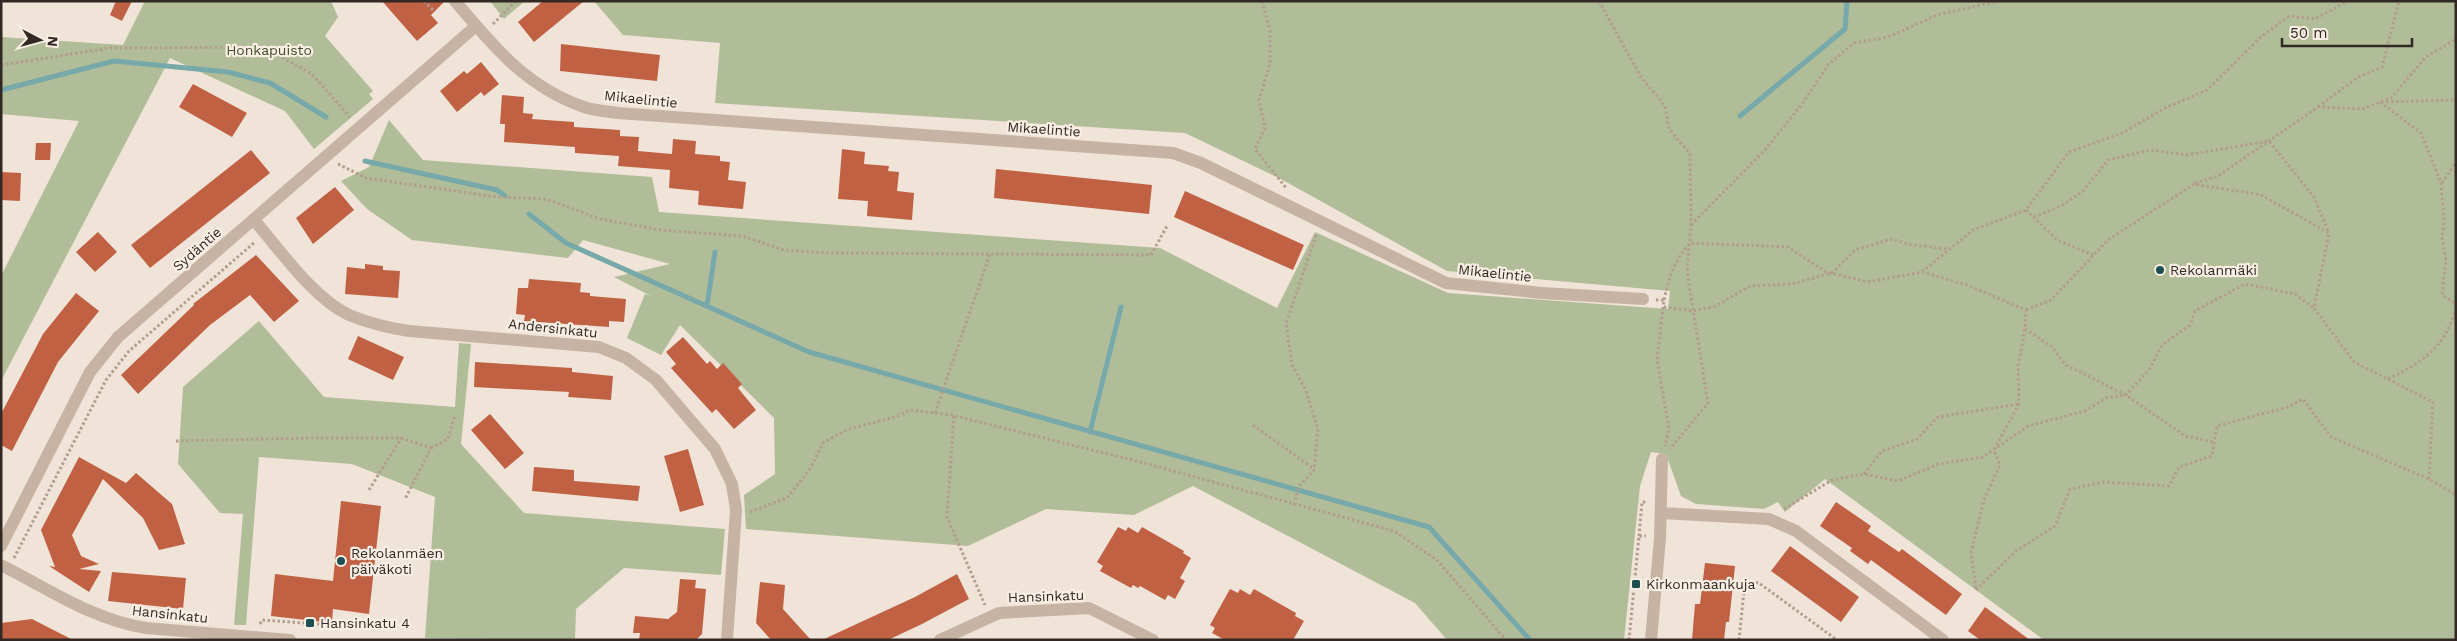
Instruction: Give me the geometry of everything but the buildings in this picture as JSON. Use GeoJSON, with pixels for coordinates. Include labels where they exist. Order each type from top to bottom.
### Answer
{"type":"FeatureCollection","features":[{"type":"Feature","properties":{"kind":"street","name":"Mikaelintie"},"geometry":{"type":"LineString","coordinates":[[455,1],[517,69],[546,91],[585,108],[627,114],[1173,153],[1201,163],[1320,223],[1446,283],[1542,293],[1643,299]]}},
{"type":"Feature","properties":{"kind":"street","name":"Sydäntie"},"geometry":{"type":"LineString","coordinates":[[1,546],[90,372],[112,344],[359,126],[476,26]]}},
{"type":"Feature","properties":{"kind":"street","name":"Andersinkatu"},"geometry":{"type":"LineString","coordinates":[[254,220],[327,300],[348,314],[380,326],[409,331],[599,346],[626,358],[656,380],[715,449],[732,484],[736,510],[727,640]]}},
{"type":"Feature","properties":{"kind":"street"},"geometry":{"type":"LineString","coordinates":[[1651,640],[1661,512],[1662,459]]}},
{"type":"Feature","properties":{"kind":"street"},"geometry":{"type":"LineString","coordinates":[[1661,512],[1769,519],[1796,531],[1943,640]]}},
{"type":"Feature","properties":{"kind":"street","name":"Hansinkatu"},"geometry":{"type":"LineString","coordinates":[[1,565],[99,616],[123,624],[290,640]]}},
{"type":"Feature","properties":{"kind":"street","name":"Hansinkatu"},"geometry":{"type":"LineString","coordinates":[[940,640],[999,613],[1088,608],[1153,640]]}},
{"type":"Feature","properties":{"kind":"path"},"geometry":{"type":"LineString","coordinates":[[424,1],[434,12]]}},
{"type":"Feature","properties":{"kind":"path"},"geometry":{"type":"LineString","coordinates":[[491,27],[516,1]]}},
{"type":"Feature","properties":{"kind":"path"},"geometry":{"type":"LineString","coordinates":[[1262,1],[1270,30],[1270,62],[1259,100],[1265,128],[1255,149],[1290,192]]}},
{"type":"Feature","properties":{"kind":"path"},"geometry":{"type":"LineString","coordinates":[[1599,1],[1641,77],[1665,106],[1669,129],[1690,154],[1691,225],[1687,272],[1708,403],[1662,459]]}},
{"type":"Feature","properties":{"kind":"path"},"geometry":{"type":"LineString","coordinates":[[1691,225],[1764,151],[1800,107],[1828,65],[1854,43],[1888,36],[1938,15],[1998,1]]}},
{"type":"Feature","properties":{"kind":"path"},"geometry":{"type":"LineString","coordinates":[[1922,272],[1973,230],[2026,210],[2069,152],[2122,133],[2165,108],[2207,90],[2261,37],[2289,16],[2315,19],[2348,1]]}},
{"type":"Feature","properties":{"kind":"path"},"geometry":{"type":"LineString","coordinates":[[1662,459],[1669,429],[1657,359],[1664,300],[1671,271],[1678,256],[1690,243],[1788,247],[1832,273],[1868,282],[1922,272],[1967,285],[2026,310],[2051,300],[2108,240],[2194,184],[2218,176],[2358,77],[2382,67],[2399,1]]}},
{"type":"Feature","properties":{"kind":"path"},"geometry":{"type":"LineString","coordinates":[[2318,107],[2362,109],[2391,98],[2426,57],[2456,39]]}},
{"type":"Feature","properties":{"kind":"path"},"geometry":{"type":"LineString","coordinates":[[1,66],[110,48],[263,46],[311,73],[359,126]]}},
{"type":"Feature","properties":{"kind":"path"},"geometry":{"type":"LineString","coordinates":[[2380,102],[2456,100]]}},
{"type":"Feature","properties":{"kind":"path"},"geometry":{"type":"LineString","coordinates":[[2380,102],[2421,133],[2441,183],[2444,220],[2442,238],[2446,260],[2442,295],[2456,305],[2442,343],[2412,367],[2388,379]]}},
{"type":"Feature","properties":{"kind":"path"},"geometry":{"type":"LineString","coordinates":[[2034,217],[2061,206],[2083,191],[2108,160],[2150,150],[2186,154],[2270,140]]}},
{"type":"Feature","properties":{"kind":"path"},"geometry":{"type":"LineString","coordinates":[[2270,140],[2314,197],[2329,233],[2314,308]]}},
{"type":"Feature","properties":{"kind":"path"},"geometry":{"type":"LineString","coordinates":[[324,158],[366,178],[497,197],[546,199],[600,220],[661,230],[742,236],[784,250],[826,253],[1151,255],[1167,226]]}},
{"type":"Feature","properties":{"kind":"path"},"geometry":{"type":"LineString","coordinates":[[2441,183],[2456,162]]}},
{"type":"Feature","properties":{"kind":"path"},"geometry":{"type":"LineString","coordinates":[[2194,184],[2261,195],[2329,233]]}},
{"type":"Feature","properties":{"kind":"path"},"geometry":{"type":"LineString","coordinates":[[2026,210],[2057,240],[2093,255]]}},
{"type":"Feature","properties":{"kind":"path"},"geometry":{"type":"LineString","coordinates":[[1294,505],[1299,486],[1314,470],[1318,429],[1306,391],[1292,364],[1286,324],[1320,223]]}},
{"type":"Feature","properties":{"kind":"path"},"geometry":{"type":"LineString","coordinates":[[21,543],[106,380],[130,351],[266,233]]}},
{"type":"Feature","properties":{"kind":"path"},"geometry":{"type":"LineString","coordinates":[[1664,307],[1693,311],[1716,306],[1750,286],[1792,284],[1832,273],[1855,250],[1891,239],[1912,246],[1950,249]]}},
{"type":"Feature","properties":{"kind":"path"},"geometry":{"type":"LineString","coordinates":[[256,242],[261,248]]}},
{"type":"Feature","properties":{"kind":"path"},"geometry":{"type":"LineString","coordinates":[[935,413],[990,254]]}},
{"type":"Feature","properties":{"kind":"path"},"geometry":{"type":"LineString","coordinates":[[1769,519],[1832,480],[1864,474],[1898,481],[1938,464],[1983,457],[2028,426],[2086,411],[2106,398],[2126,395],[2149,370],[2162,344],[2190,325],[2195,311],[2245,284],[2295,294],[2314,308],[2354,362],[2433,402],[2429,479]]}},
{"type":"Feature","properties":{"kind":"path"},"geometry":{"type":"LineString","coordinates":[[1643,299],[1664,300]]}},
{"type":"Feature","properties":{"kind":"path"},"geometry":{"type":"LineString","coordinates":[[1994,450],[2019,404],[2018,366],[2025,329],[2026,310]]}},
{"type":"Feature","properties":{"kind":"path"},"geometry":{"type":"LineString","coordinates":[[2025,329],[2051,346],[2066,366],[2126,395],[2185,436],[2214,442]]}},
{"type":"Feature","properties":{"kind":"path"},"geometry":{"type":"LineString","coordinates":[[1994,450],[2000,465],[1984,500],[1971,552],[1976,590],[2016,552],[2055,526],[2070,489],[2103,482],[2169,486],[2179,467],[2212,456],[2217,426],[2288,407],[2303,400],[2331,436],[2429,479],[2456,495]]}},
{"type":"Feature","properties":{"kind":"path"},"geometry":{"type":"LineString","coordinates":[[1864,474],[1882,451],[1917,439],[1938,417],[2019,404]]}},
{"type":"Feature","properties":{"kind":"path"},"geometry":{"type":"LineString","coordinates":[[736,510],[752,512],[787,498],[810,469],[823,443],[846,430],[898,416],[910,410],[954,416],[1140,462],[1394,531],[1437,560],[1506,640]]}},
{"type":"Feature","properties":{"kind":"path"},"geometry":{"type":"LineString","coordinates":[[405,499],[431,448],[448,439],[455,414]]}},
{"type":"Feature","properties":{"kind":"path"},"geometry":{"type":"LineString","coordinates":[[954,416],[947,517],[990,617]]}},
{"type":"Feature","properties":{"kind":"path"},"geometry":{"type":"LineString","coordinates":[[1253,425],[1314,470]]}},
{"type":"Feature","properties":{"kind":"path"},"geometry":{"type":"LineString","coordinates":[[176,441],[401,438],[431,448]]}},
{"type":"Feature","properties":{"kind":"path"},"geometry":{"type":"LineString","coordinates":[[369,490],[401,438]]}},
{"type":"Feature","properties":{"kind":"path"},"geometry":{"type":"LineString","coordinates":[[1739,640],[1745,581],[1759,583],[1837,640]]}},
{"type":"Feature","properties":{"kind":"path"},"geometry":{"type":"LineString","coordinates":[[259,637],[262,620],[376,628]]}},
{"type":"Feature","properties":{"kind":"green space","name":"Honkapuisto"},"geometry":{"type":"Polygon","coordinates":[[[145,1],[331,1],[338,17],[325,36],[373,91],[369,94],[373,99],[314,149],[285,111],[170,58],[1,381],[1,276],[79,121],[1,114],[1,37],[123,45],[145,1]]]}},
{"type":"Feature","properties":{"kind":"green space"},"geometry":{"type":"Polygon","coordinates":[[[490,1],[525,1],[504,19],[490,1]]]}},
{"type":"Feature","properties":{"kind":"green space"},"geometry":{"type":"Polygon","coordinates":[[[594,1],[2456,1],[2456,640],[2044,640],[1825,479],[1785,512],[1778,502],[1764,509],[1696,504],[1681,496],[1666,454],[1651,452],[1640,486],[1624,640],[1447,640],[1415,603],[1193,486],[1134,515],[1046,509],[968,546],[746,529],[744,495],[775,474],[774,418],[680,325],[661,355],[627,338],[645,294],[651,296],[614,277],[670,264],[583,240],[568,258],[412,240],[367,209],[341,181],[369,167],[389,120],[423,160],[652,177],[659,212],[1160,248],[1277,308],[1315,232],[1448,293],[1668,309],[1670,291],[1447,271],[1279,178],[1185,133],[715,103],[720,43],[623,35],[594,1]]]}},
{"type":"Feature","properties":{"kind":"green space"},"geometry":{"type":"Polygon","coordinates":[[[259,321],[324,397],[455,407],[459,343],[471,344],[461,444],[524,513],[725,529],[721,575],[624,568],[576,609],[575,640],[425,638],[435,497],[352,464],[259,457],[246,625],[234,625],[243,514],[220,513],[178,464],[183,387],[259,321]]]}},
{"type":"Feature","properties":{"kind":"waterway"},"geometry":{"type":"LineString","coordinates":[[1740,116],[1845,29],[1847,1]]}},
{"type":"Feature","properties":{"kind":"waterway"},"geometry":{"type":"LineString","coordinates":[[1,90],[114,61],[228,72],[270,83],[326,117]]}},
{"type":"Feature","properties":{"kind":"waterway"},"geometry":{"type":"LineString","coordinates":[[365,161],[497,190],[505,196]]}},
{"type":"Feature","properties":{"kind":"waterway"},"geometry":{"type":"LineString","coordinates":[[529,214],[566,243],[809,352],[1429,527],[1530,640]]}},
{"type":"Feature","properties":{"kind":"waterway"},"geometry":{"type":"LineString","coordinates":[[707,306],[715,252]]}},
{"type":"Feature","properties":{"kind":"waterway"},"geometry":{"type":"LineString","coordinates":[[1090,432],[1121,307]]}},
{"type":"Feature","properties":{"kind":"place","name":"Rekolanmäki"},"geometry":{"type":"Point","coordinates":[2160,270]}},
{"type":"Feature","properties":{"kind":"place","name":"Rekolanmäen päiväkoti"},"geometry":{"type":"Point","coordinates":[341,561]}},
{"type":"Feature","properties":{"kind":"place","name":"Kirkonmaankuja"},"geometry":{"type":"Point","coordinates":[1636,584]}},
{"type":"Feature","properties":{"kind":"place","name":"Hansinkatu 4"},"geometry":{"type":"Point","coordinates":[310,623]}}]}
